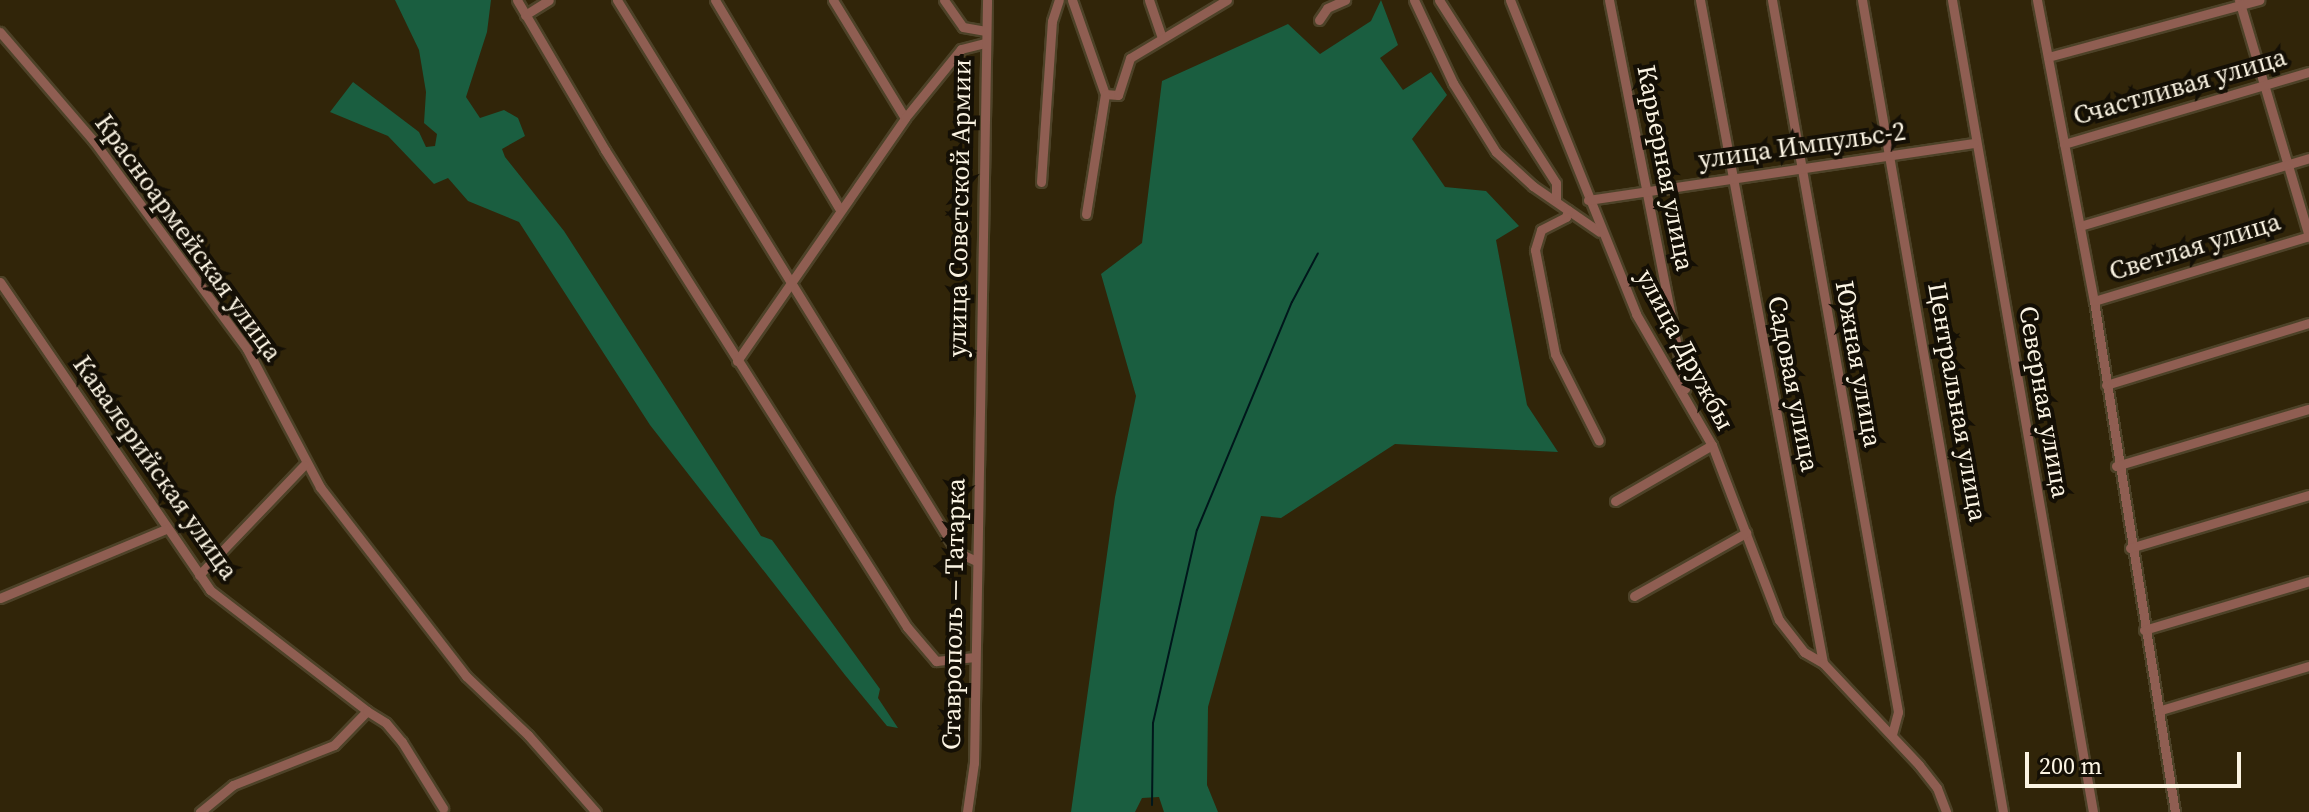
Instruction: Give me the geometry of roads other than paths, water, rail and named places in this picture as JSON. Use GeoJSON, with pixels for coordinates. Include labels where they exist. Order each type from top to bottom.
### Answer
{"type":"FeatureCollection","features":[{"type":"Feature","properties":{"kind":"street"},"geometry":{"type":"LineString","coordinates":[[517,0],[737,361],[927,654],[950,662],[975,657]]}},
{"type":"Feature","properties":{"kind":"street"},"geometry":{"type":"LineString","coordinates":[[525,15],[549,0]]}},
{"type":"Feature","properties":{"kind":"street"},"geometry":{"type":"LineString","coordinates":[[617,0],[957,552],[976,561]]}},
{"type":"Feature","properties":{"kind":"street"},"geometry":{"type":"LineString","coordinates":[[715,0],[839,208]]}},
{"type":"Feature","properties":{"kind":"street"},"geometry":{"type":"LineString","coordinates":[[833,0],[905,118]]}},
{"type":"Feature","properties":{"kind":"street"},"geometry":{"type":"LineString","coordinates":[[737,361],[839,208],[905,118],[961,49],[963,27],[944,0]]}},
{"type":"Feature","properties":{"kind":"street","name":"улица Советской Армии"},"geometry":{"type":"LineString","coordinates":[[979,416],[987,0]]}},
{"type":"Feature","properties":{"kind":"street"},"geometry":{"type":"LineString","coordinates":[[1041,182],[1052,21],[1059,0]]}},
{"type":"Feature","properties":{"kind":"street"},"geometry":{"type":"LineString","coordinates":[[1072,0],[1105,94],[1086,214]]}},
{"type":"Feature","properties":{"kind":"street"},"geometry":{"type":"LineString","coordinates":[[1149,0],[1162,38]]}},
{"type":"Feature","properties":{"kind":"street"},"geometry":{"type":"LineString","coordinates":[[1105,94],[1118,95],[1130,58],[1227,0]]}},
{"type":"Feature","properties":{"kind":"street"},"geometry":{"type":"LineString","coordinates":[[1319,20],[1327,8],[1345,0]]}},
{"type":"Feature","properties":{"kind":"street"},"geometry":{"type":"LineString","coordinates":[[1414,0],[1479,130],[1514,170],[1601,232]]}},
{"type":"Feature","properties":{"kind":"street"},"geometry":{"type":"LineString","coordinates":[[1439,0],[1556,183],[1556,200]]}},
{"type":"Feature","properties":{"kind":"street","name":"улица Дружбы"},"geometry":{"type":"LineString","coordinates":[[1510,0],[1601,232],[1643,328],[1685,392],[1712,445],[1779,620],[1804,652],[1823,663]]}},
{"type":"Feature","properties":{"kind":"street","name":"Карьерная улица"},"geometry":{"type":"LineString","coordinates":[[1609,0],[1685,392]]}},
{"type":"Feature","properties":{"kind":"street","name":"Садовая улица"},"geometry":{"type":"LineString","coordinates":[[1700,0],[1823,663]]}},
{"type":"Feature","properties":{"kind":"street","name":"Южная улица"},"geometry":{"type":"LineString","coordinates":[[1772,0],[1898,712],[1892,735]]}},
{"type":"Feature","properties":{"kind":"street","name":"Центральная улица"},"geometry":{"type":"LineString","coordinates":[[1862,0],[2003,812]]}},
{"type":"Feature","properties":{"kind":"street","name":"Северная улица"},"geometry":{"type":"LineString","coordinates":[[1952,0],[1974,143],[2093,812]]}},
{"type":"Feature","properties":{"kind":"street"},"geometry":{"type":"LineString","coordinates":[[2037,0],[2094,301],[2116,466],[2161,710],[2175,812]]}},
{"type":"Feature","properties":{"kind":"street"},"geometry":{"type":"LineString","coordinates":[[2048,57],[2259,0]]}},
{"type":"Feature","properties":{"kind":"street"},"geometry":{"type":"LineString","coordinates":[[2240,3],[2309,236]]}},
{"type":"Feature","properties":{"kind":"street"},"geometry":{"type":"LineString","coordinates":[[963,27],[986,31]]}},
{"type":"Feature","properties":{"kind":"street","name":"Красноармейская улица"},"geometry":{"type":"LineString","coordinates":[[0,32],[93,140],[247,349],[304,465],[466,676],[528,735],[596,812]]}},
{"type":"Feature","properties":{"kind":"street"},"geometry":{"type":"LineString","coordinates":[[961,49],[985,43]]}},
{"type":"Feature","properties":{"kind":"street","name":"Счастливая улица"},"geometry":{"type":"LineString","coordinates":[[2064,144],[2309,72]]}},
{"type":"Feature","properties":{"kind":"street","name":"улица Импульс-2"},"geometry":{"type":"LineString","coordinates":[[1588,200],[1974,143]]}},
{"type":"Feature","properties":{"kind":"street"},"geometry":{"type":"LineString","coordinates":[[2080,226],[2309,158]]}},
{"type":"Feature","properties":{"kind":"street"},"geometry":{"type":"LineString","coordinates":[[1568,210],[1566,217],[1538,233],[1535,250],[1555,354],[1599,441]]}},
{"type":"Feature","properties":{"kind":"street","name":"Светлая улица"},"geometry":{"type":"LineString","coordinates":[[2094,301],[2309,236]]}},
{"type":"Feature","properties":{"kind":"street","name":"Кавалерийская улица"},"geometry":{"type":"LineString","coordinates":[[0,282],[199,575],[223,603],[386,723],[402,742],[443,808]]}},
{"type":"Feature","properties":{"kind":"street"},"geometry":{"type":"LineString","coordinates":[[2106,385],[2309,323]]}},
{"type":"Feature","properties":{"kind":"street"},"geometry":{"type":"LineString","coordinates":[[2116,466],[2309,409]]}},
{"type":"Feature","properties":{"kind":"street","name":"Ставрополь — Татарка"},"geometry":{"type":"LineString","coordinates":[[967,812],[974,763],[979,416]]}},
{"type":"Feature","properties":{"kind":"street"},"geometry":{"type":"LineString","coordinates":[[1615,501],[1712,445]]}},
{"type":"Feature","properties":{"kind":"street"},"geometry":{"type":"LineString","coordinates":[[199,575],[304,465]]}},
{"type":"Feature","properties":{"kind":"street"},"geometry":{"type":"LineString","coordinates":[[2130,548],[2309,495]]}},
{"type":"Feature","properties":{"kind":"street"},"geometry":{"type":"LineString","coordinates":[[0,598],[166,529]]}},
{"type":"Feature","properties":{"kind":"street"},"geometry":{"type":"LineString","coordinates":[[1634,596],[1746,533]]}},
{"type":"Feature","properties":{"kind":"street"},"geometry":{"type":"LineString","coordinates":[[2144,630],[2309,581]]}},
{"type":"Feature","properties":{"kind":"street"},"geometry":{"type":"LineString","coordinates":[[1823,663],[1892,735],[1937,788],[1946,812]]}},
{"type":"Feature","properties":{"kind":"street"},"geometry":{"type":"LineString","coordinates":[[2161,710],[2309,666]]}},
{"type":"Feature","properties":{"kind":"street"},"geometry":{"type":"LineString","coordinates":[[200,812],[233,785],[334,745],[367,711]]}},
{"type":"Feature","properties":{"kind":"waterway"},"geometry":{"type":"LineString","coordinates":[[1152,805],[1153,723],[1197,530],[1292,302],[1318,253]]}}]}
